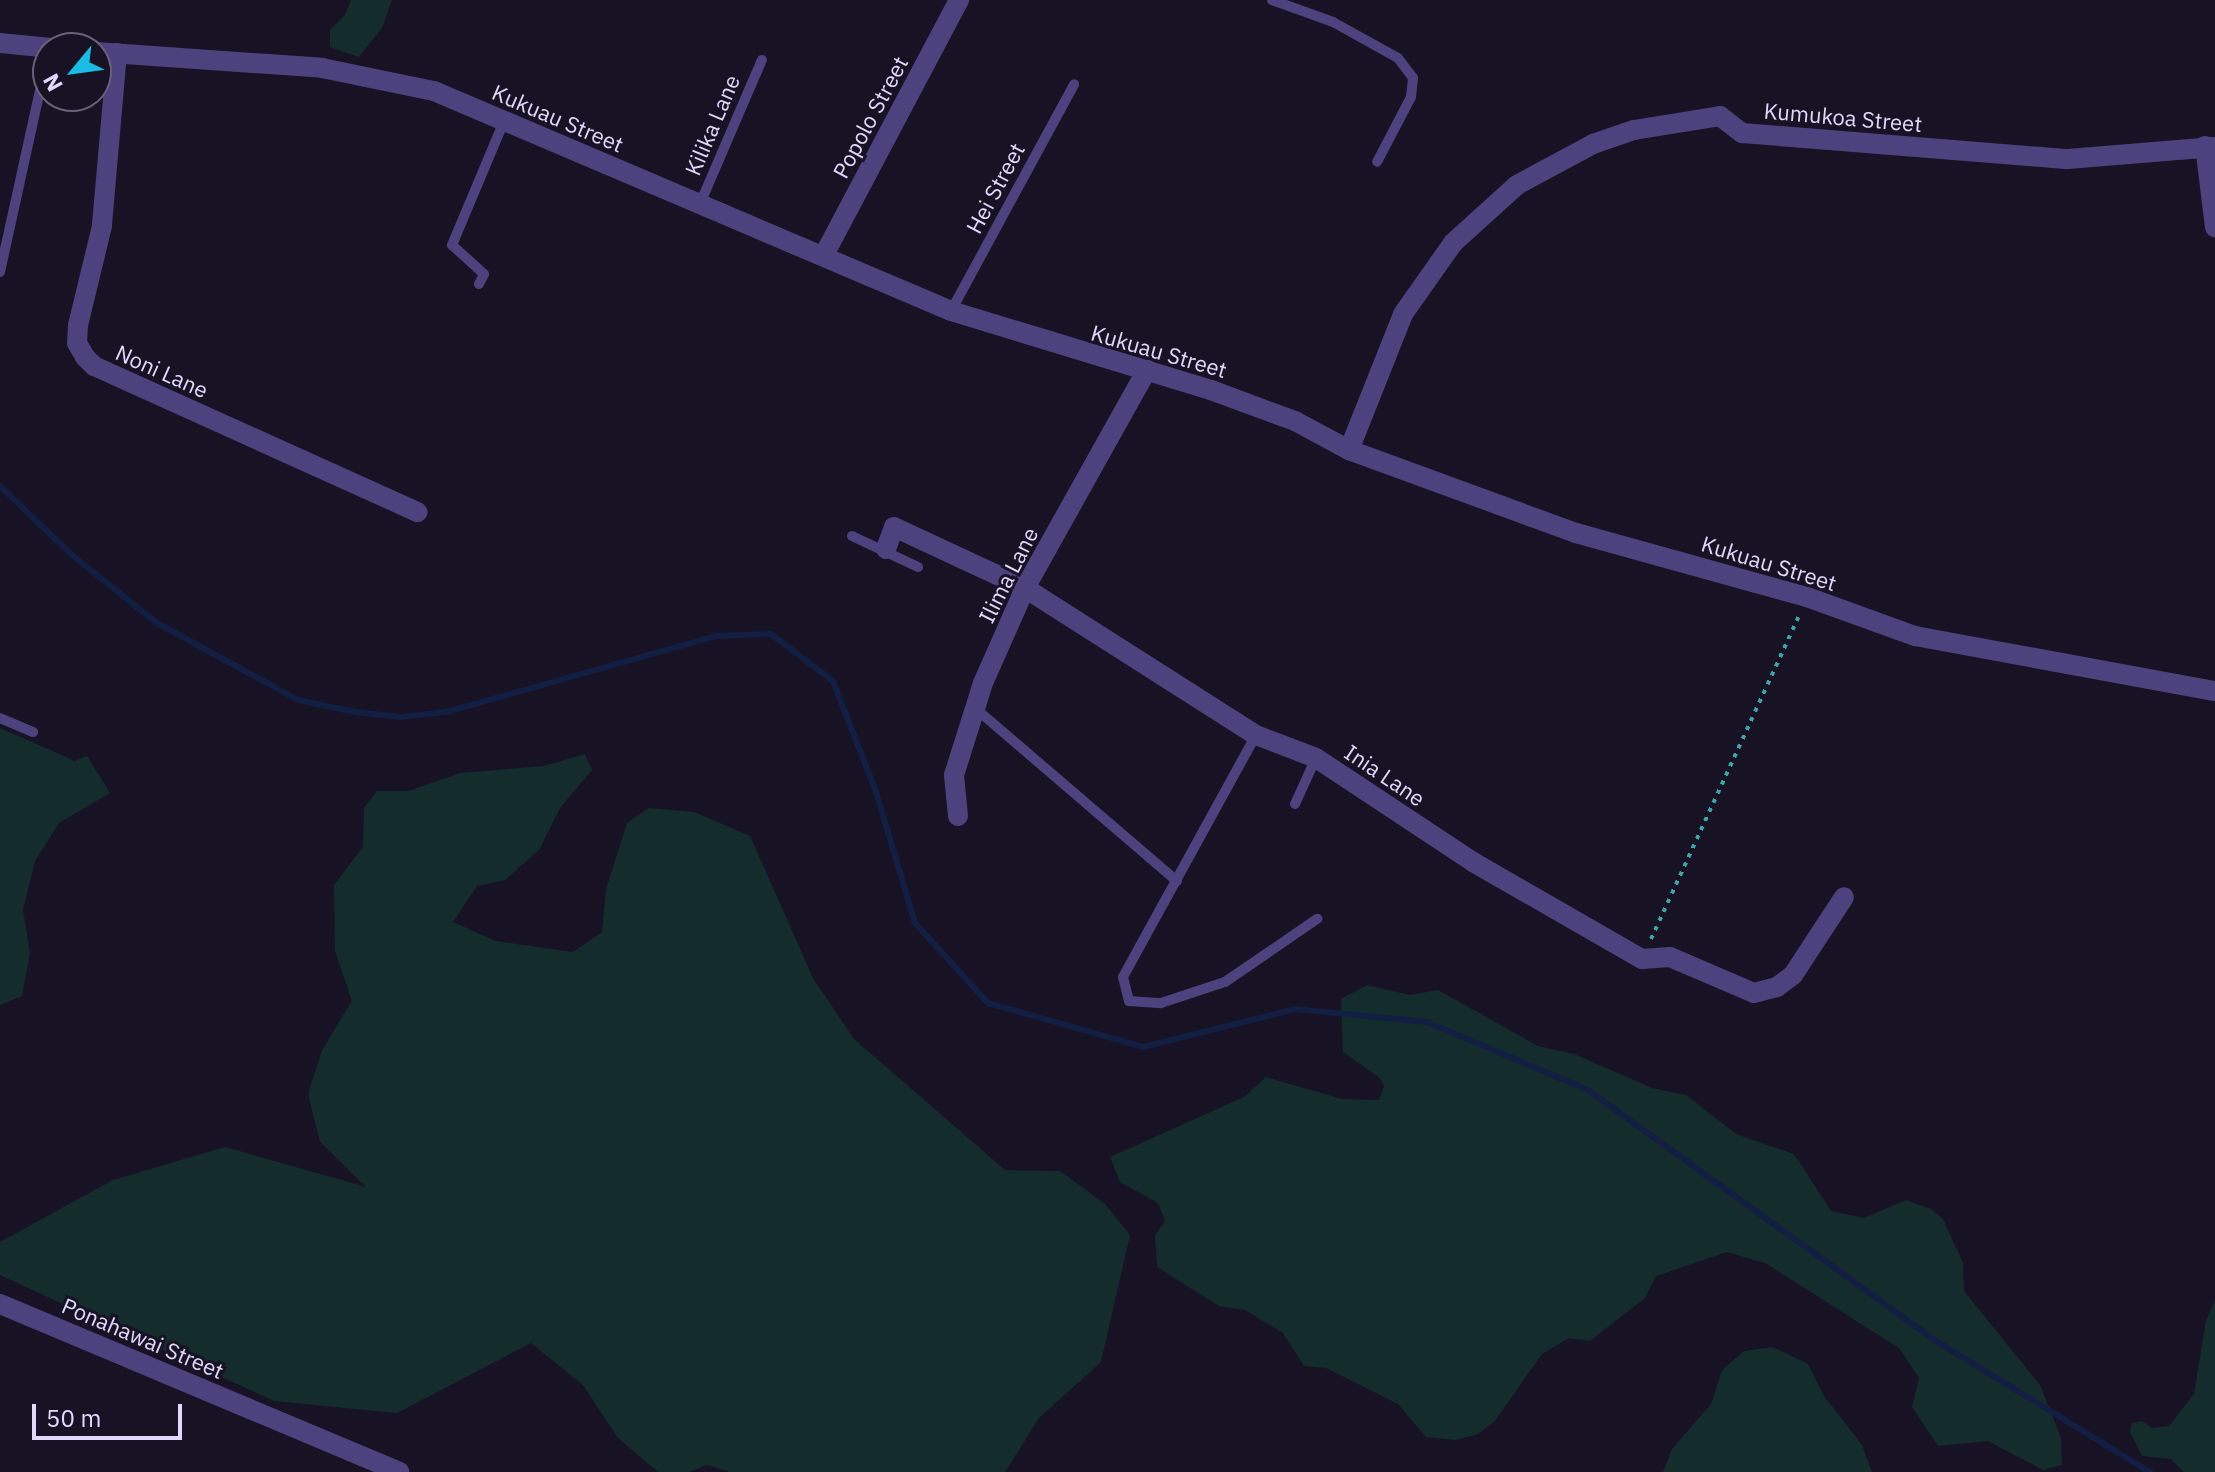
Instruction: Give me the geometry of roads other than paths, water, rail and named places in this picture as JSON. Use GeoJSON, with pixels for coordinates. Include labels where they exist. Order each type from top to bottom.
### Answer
{"type":"FeatureCollection","features":[{"type":"Feature","properties":{"kind":"street","name":"Popolo Street"},"geometry":{"type":"LineString","coordinates":[[824,255],[959,0]]}},
{"type":"Feature","properties":{"kind":"street"},"geometry":{"type":"LineString","coordinates":[[0,43],[32,47]]}},
{"type":"Feature","properties":{"kind":"street","name":"Kukuau Street"},"geometry":{"type":"LineString","coordinates":[[112,53],[377,75],[434,91],[951,311],[1147,370],[1295,421],[1349,450],[1576,533],[1807,597],[1915,636],[2215,691]]}},
{"type":"Feature","properties":{"kind":"street","name":"Noni Lane"},"geometry":{"type":"LineString","coordinates":[[105,112],[102,226],[78,325],[77,343],[84,355],[94,366],[418,512]]}},
{"type":"Feature","properties":{"kind":"street","name":"Kumukoa Street"},"geometry":{"type":"LineString","coordinates":[[1349,450],[1385,354],[1426,277],[1476,219],[1517,185],[1593,144],[1634,130],[1720,116],[1742,133],[2068,159],[2210,146]]}},
{"type":"Feature","properties":{"kind":"street"},"geometry":{"type":"LineString","coordinates":[[2210,146],[2215,227]]}},
{"type":"Feature","properties":{"kind":"street","name":"Ilima Lane"},"geometry":{"type":"LineString","coordinates":[[958,816],[954,775],[974,708],[1025,588],[1147,370]]}},
{"type":"Feature","properties":{"kind":"street","name":"Inia Lane"},"geometry":{"type":"LineString","coordinates":[[886,549],[894,527],[1025,588],[1256,735],[1316,758],[1473,862],[1642,959],[1670,957],[1754,993],[1777,987],[1793,975],[1844,897]]}},
{"type":"Feature","properties":{"kind":"street","name":"Ponahawai Street"},"geometry":{"type":"LineString","coordinates":[[0,1304],[399,1472]]}},
{"type":"Feature","properties":{"kind":"lane"},"geometry":{"type":"LineString","coordinates":[[1272,0],[1333,22],[1398,58],[1413,78],[1411,97],[1377,162]]}},
{"type":"Feature","properties":{"kind":"lane","name":"Kilika Lane"},"geometry":{"type":"LineString","coordinates":[[699,206],[762,60]]}},
{"type":"Feature","properties":{"kind":"lane","name":"Hei Street"},"geometry":{"type":"LineString","coordinates":[[951,311],[1074,84]]}},
{"type":"Feature","properties":{"kind":"lane"},"geometry":{"type":"LineString","coordinates":[[0,272],[35,112]]}},
{"type":"Feature","properties":{"kind":"lane"},"geometry":{"type":"LineString","coordinates":[[479,284],[484,274],[452,245],[504,121]]}},
{"type":"Feature","properties":{"kind":"lane"},"geometry":{"type":"LineString","coordinates":[[852,536],[886,549],[918,567]]}},
{"type":"Feature","properties":{"kind":"lane"},"geometry":{"type":"LineString","coordinates":[[974,708],[1177,881]]}},
{"type":"Feature","properties":{"kind":"lane"},"geometry":{"type":"LineString","coordinates":[[0,718],[33,732]]}},
{"type":"Feature","properties":{"kind":"lane"},"geometry":{"type":"LineString","coordinates":[[1256,735],[1123,977],[1129,1001],[1161,1003],[1225,982],[1317,919]]}},
{"type":"Feature","properties":{"kind":"lane"},"geometry":{"type":"LineString","coordinates":[[1295,804],[1316,758]]}},
{"type":"Feature","properties":{"kind":"waterway"},"geometry":{"type":"LineString","coordinates":[[0,486],[72,555],[157,623],[298,700],[355,712],[401,717],[446,712],[716,636],[771,634],[833,681],[876,792],[915,923],[988,1003],[1143,1047],[1295,1009],[1427,1022],[1588,1090],[1936,1341],[2150,1472]]}}]}
